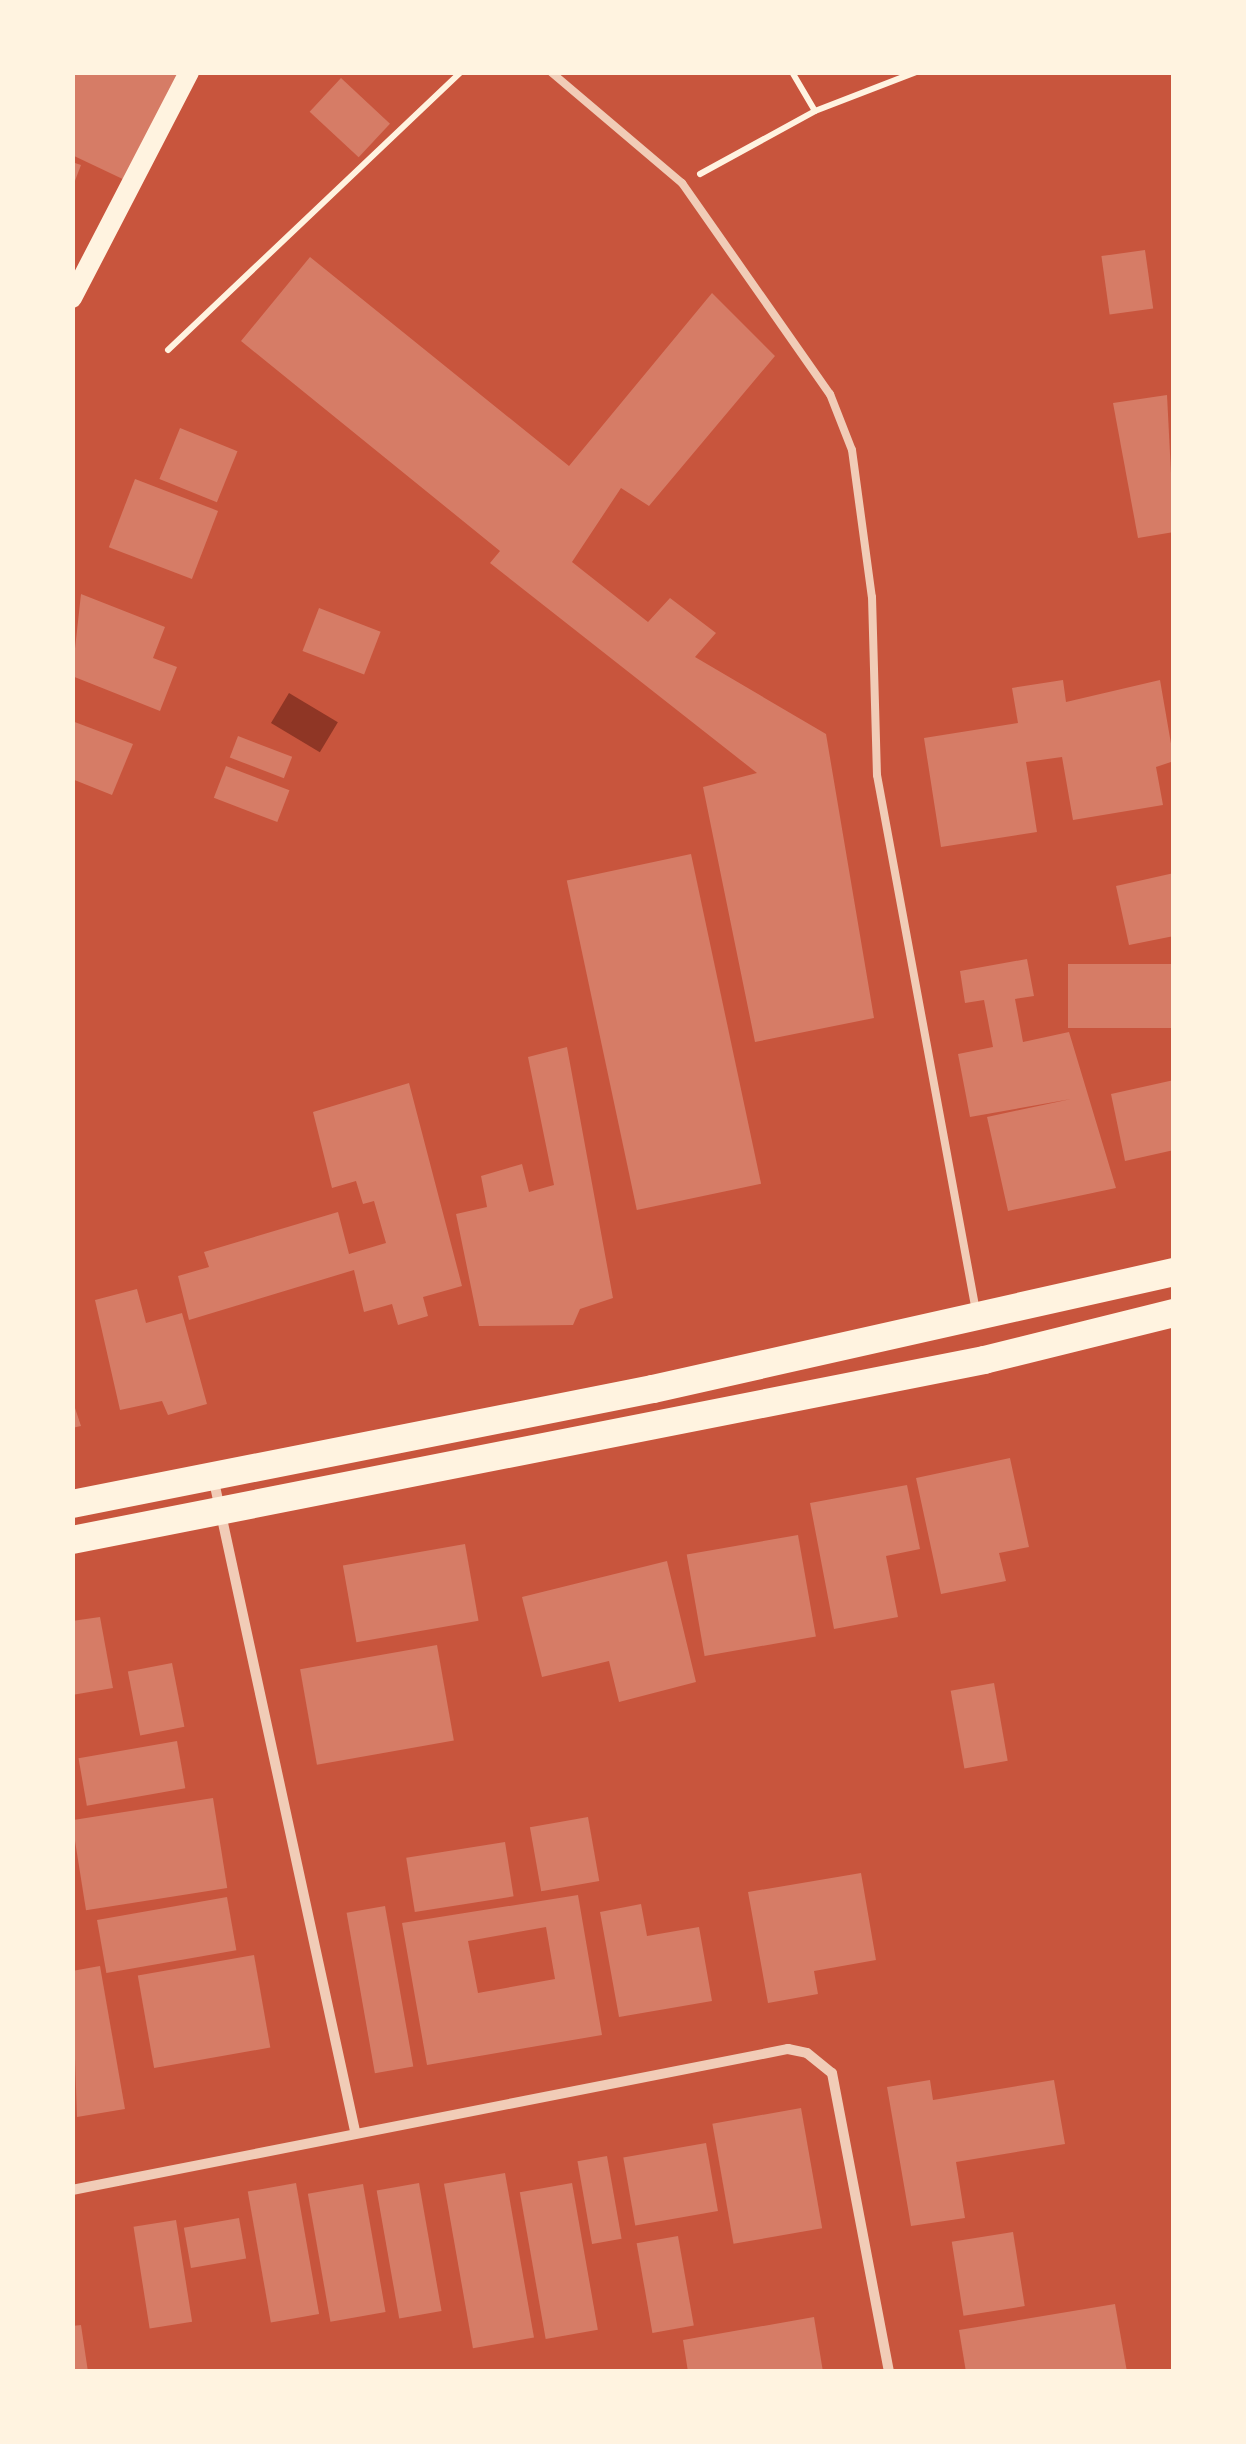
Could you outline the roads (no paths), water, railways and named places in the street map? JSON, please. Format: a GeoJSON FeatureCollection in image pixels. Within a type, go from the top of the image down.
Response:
{"type":"FeatureCollection","features":[{"type":"Feature","properties":{"kind":"highway"},"geometry":{"type":"LineString","coordinates":[[72,1504],[977,1318],[1174,1272]]}},
{"type":"Feature","properties":{"kind":"highway"},"geometry":{"type":"LineString","coordinates":[[72,1540],[984,1360],[1174,1313]]}},
{"type":"Feature","properties":{"kind":"main road"},"geometry":{"type":"LineString","coordinates":[[72,298],[189,72]]}},
{"type":"Feature","properties":{"kind":"street"},"geometry":{"type":"LineString","coordinates":[[213,1476],[355,2131]]}},
{"type":"Feature","properties":{"kind":"street"},"geometry":{"type":"LineString","coordinates":[[72,2190],[355,2131],[788,2049],[832,2073],[889,2372]]}},
{"type":"Feature","properties":{"kind":"lane"},"geometry":{"type":"LineString","coordinates":[[551,72],[682,184],[830,394],[852,450],[872,597],[876,776],[977,1318]]}}]}
